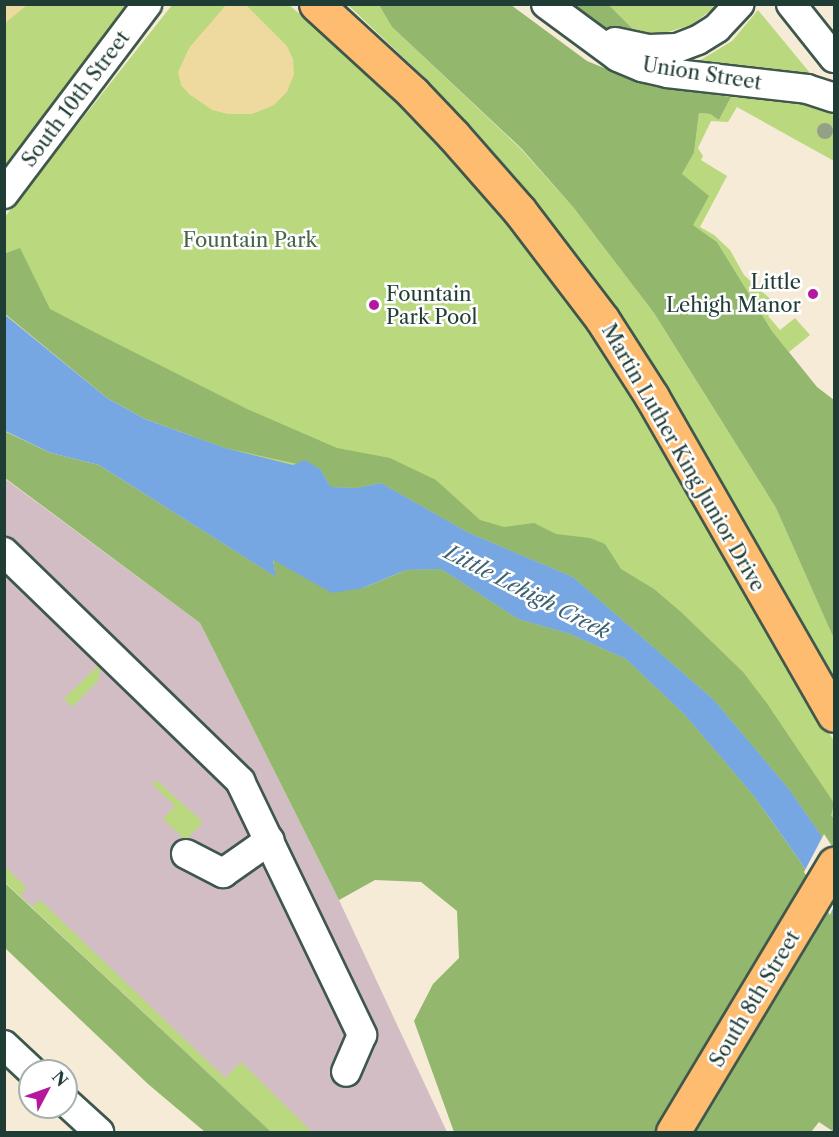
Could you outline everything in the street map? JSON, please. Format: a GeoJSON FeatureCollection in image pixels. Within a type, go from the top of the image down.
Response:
{"type":"FeatureCollection","features":[{"type":"Feature","properties":{"kind":"main road","name":"Martin Luther King Junior Drive"},"geometry":{"type":"LineString","coordinates":[[316,4],[413,93],[454,136],[519,210],[602,319],[652,397],[834,715]]}},
{"type":"Feature","properties":{"kind":"main road","name":"South 8th Street"},"geometry":{"type":"LineString","coordinates":[[673,1132],[834,864]]}},
{"type":"Feature","properties":{"kind":"street","name":"South 10th Street"},"geometry":{"type":"LineString","coordinates":[[4,194],[147,4]]}},
{"type":"Feature","properties":{"kind":"street","name":"Union Street"},"geometry":{"type":"LineString","coordinates":[[546,4],[618,57],[642,67],[667,73],[807,89],[834,98]]}},
{"type":"Feature","properties":{"kind":"street","name":"Union Street"},"geometry":{"type":"LineString","coordinates":[[579,29],[634,47],[677,48],[698,40],[717,28],[739,4]]}},
{"type":"Feature","properties":{"kind":"street"},"geometry":{"type":"LineString","coordinates":[[791,4],[834,58]]}},
{"type":"Feature","properties":{"kind":"street"},"geometry":{"type":"LineString","coordinates":[[4,552],[240,781],[362,1035],[346,1072]]}},
{"type":"Feature","properties":{"kind":"street"},"geometry":{"type":"LineString","coordinates":[[186,854],[223,873],[270,840]]}},
{"type":"Feature","properties":{"kind":"street"},"geometry":{"type":"LineString","coordinates":[[4,1045],[19,1059]]}},
{"type":"Feature","properties":{"kind":"street"},"geometry":{"type":"LineString","coordinates":[[78,1113],[99,1132]]}},
{"type":"Feature","properties":{"kind":"shaded area"},"geometry":{"type":"Polygon","coordinates":[[[4,478],[200,623],[339,900],[447,1132],[271,1132],[5,882],[4,478]]]}},
{"type":"Feature","properties":{"kind":"green space"},"geometry":{"type":"Polygon","coordinates":[[[4,5],[129,5],[5,168],[4,168],[4,5]]]}},
{"type":"Feature","properties":{"kind":"green space","name":"Fountain Park"},"geometry":{"type":"Polygon","coordinates":[[[172,5],[289,5],[400,99],[454,157],[560,285],[633,395],[834,741],[834,854],[5,314],[4,218],[172,5]]]}},
{"type":"Feature","properties":{"kind":"green space"},"geometry":{"type":"Polygon","coordinates":[[[348,5],[379,5],[392,27],[520,148],[573,207],[654,313],[776,508],[834,639],[834,679],[688,422],[603,290],[533,198],[474,130],[423,76],[348,5]]]}},
{"type":"Feature","properties":{"kind":"green space"},"geometry":{"type":"Polygon","coordinates":[[[379,5],[511,5],[587,61],[624,76],[669,88],[731,97],[719,120],[710,114],[699,113],[694,153],[682,174],[709,196],[693,225],[717,242],[772,331],[817,387],[834,400],[834,639],[776,508],[654,313],[573,207],[521,148],[392,27],[379,5]]]}},
{"type":"Feature","properties":{"kind":"green space"},"geometry":{"type":"Polygon","coordinates":[[[569,5],[609,5],[633,29],[634,34],[615,32],[596,24],[569,5]]]}},
{"type":"Feature","properties":{"kind":"green space"},"geometry":{"type":"Polygon","coordinates":[[[609,5],[718,5],[691,25],[665,33],[634,34],[633,29],[609,5]]]}},
{"type":"Feature","properties":{"kind":"green space"},"geometry":{"type":"Polygon","coordinates":[[[758,10],[815,79],[694,64],[732,41],[758,10]]]}},
{"type":"Feature","properties":{"kind":"green space"},"geometry":{"type":"Polygon","coordinates":[[[731,97],[797,101],[834,115],[834,161],[737,107],[728,122],[711,121],[698,148],[703,156],[701,160],[727,176],[700,227],[714,235],[730,250],[744,275],[778,306],[768,316],[780,330],[795,318],[810,335],[789,352],[772,331],[717,242],[693,225],[682,174],[694,153],[699,113],[710,114],[719,120],[731,97]]]}},
{"type":"Feature","properties":{"kind":"green space"},"geometry":{"type":"Polygon","coordinates":[[[20,248],[50,309],[98,334],[247,409],[337,448],[390,458],[436,480],[480,520],[504,527],[534,523],[556,534],[590,538],[605,544],[621,569],[654,589],[681,612],[743,672],[766,702],[834,803],[831,816],[834,818],[834,854],[789,789],[714,700],[573,577],[469,533],[381,483],[357,488],[331,487],[320,469],[225,448],[145,419],[107,398],[5,314],[4,254],[20,248]]]}},
{"type":"Feature","properties":{"kind":"green space"},"geometry":{"type":"Polygon","coordinates":[[[4,431],[51,453],[99,465],[275,576],[273,559],[363,588],[406,570],[441,569],[518,619],[570,634],[626,659],[685,715],[754,796],[800,861],[834,917],[834,1132],[819,1122],[811,1132],[454,1132],[414,1021],[433,984],[459,958],[457,911],[421,882],[375,880],[339,900],[200,623],[5,478],[4,431]]]}},
{"type":"Feature","properties":{"kind":"green space"},"geometry":{"type":"Polygon","coordinates":[[[100,666],[99,680],[72,707],[64,699],[95,668],[100,666]]]}},
{"type":"Feature","properties":{"kind":"green space"},"geometry":{"type":"Polygon","coordinates":[[[156,780],[203,822],[186,840],[163,819],[175,806],[152,784],[156,780]]]}},
{"type":"Feature","properties":{"kind":"green space"},"geometry":{"type":"Polygon","coordinates":[[[4,866],[27,888],[22,892],[22,897],[32,906],[40,900],[225,1078],[241,1062],[312,1132],[271,1132],[5,882],[4,866]]]}},
{"type":"Feature","properties":{"kind":"green space"},"geometry":{"type":"Polygon","coordinates":[[[4,882],[271,1132],[205,1132],[148,1084],[5,948],[4,882]]]}},
{"type":"Feature","properties":{"kind":"sand"},"geometry":{"type":"Polygon","coordinates":[[[5,4],[27,5],[5,23],[5,4]]]}},
{"type":"Feature","properties":{"kind":"sand"},"geometry":{"type":"Polygon","coordinates":[[[245,4],[287,46],[293,59],[294,74],[287,92],[274,105],[252,114],[228,114],[212,110],[189,94],[181,85],[178,72],[189,48],[226,5],[245,4]]]}},
{"type":"Feature","properties":{"kind":"water","name":"Little Lehigh Creek"},"geometry":{"type":"Polygon","coordinates":[[[4,314],[107,398],[145,419],[225,448],[293,465],[305,460],[320,469],[331,487],[357,488],[381,483],[469,533],[573,577],[714,700],[789,789],[834,854],[834,917],[800,861],[754,796],[685,715],[626,659],[570,634],[518,619],[441,569],[406,570],[363,588],[332,593],[273,560],[276,577],[99,465],[51,453],[5,431],[4,314]]]}},
{"type":"Feature","properties":{"kind":"pier"},"geometry":{"type":"Polygon","coordinates":[[[824,834],[834,849],[834,906],[830,915],[804,872],[824,834]]]}},
{"type":"Feature","properties":{"kind":"place","name":"Little Lehigh Manor"},"geometry":{"type":"Point","coordinates":[813,294]}},
{"type":"Feature","properties":{"kind":"place","name":"Fountain Park Pool"},"geometry":{"type":"Point","coordinates":[374,305]}}]}
